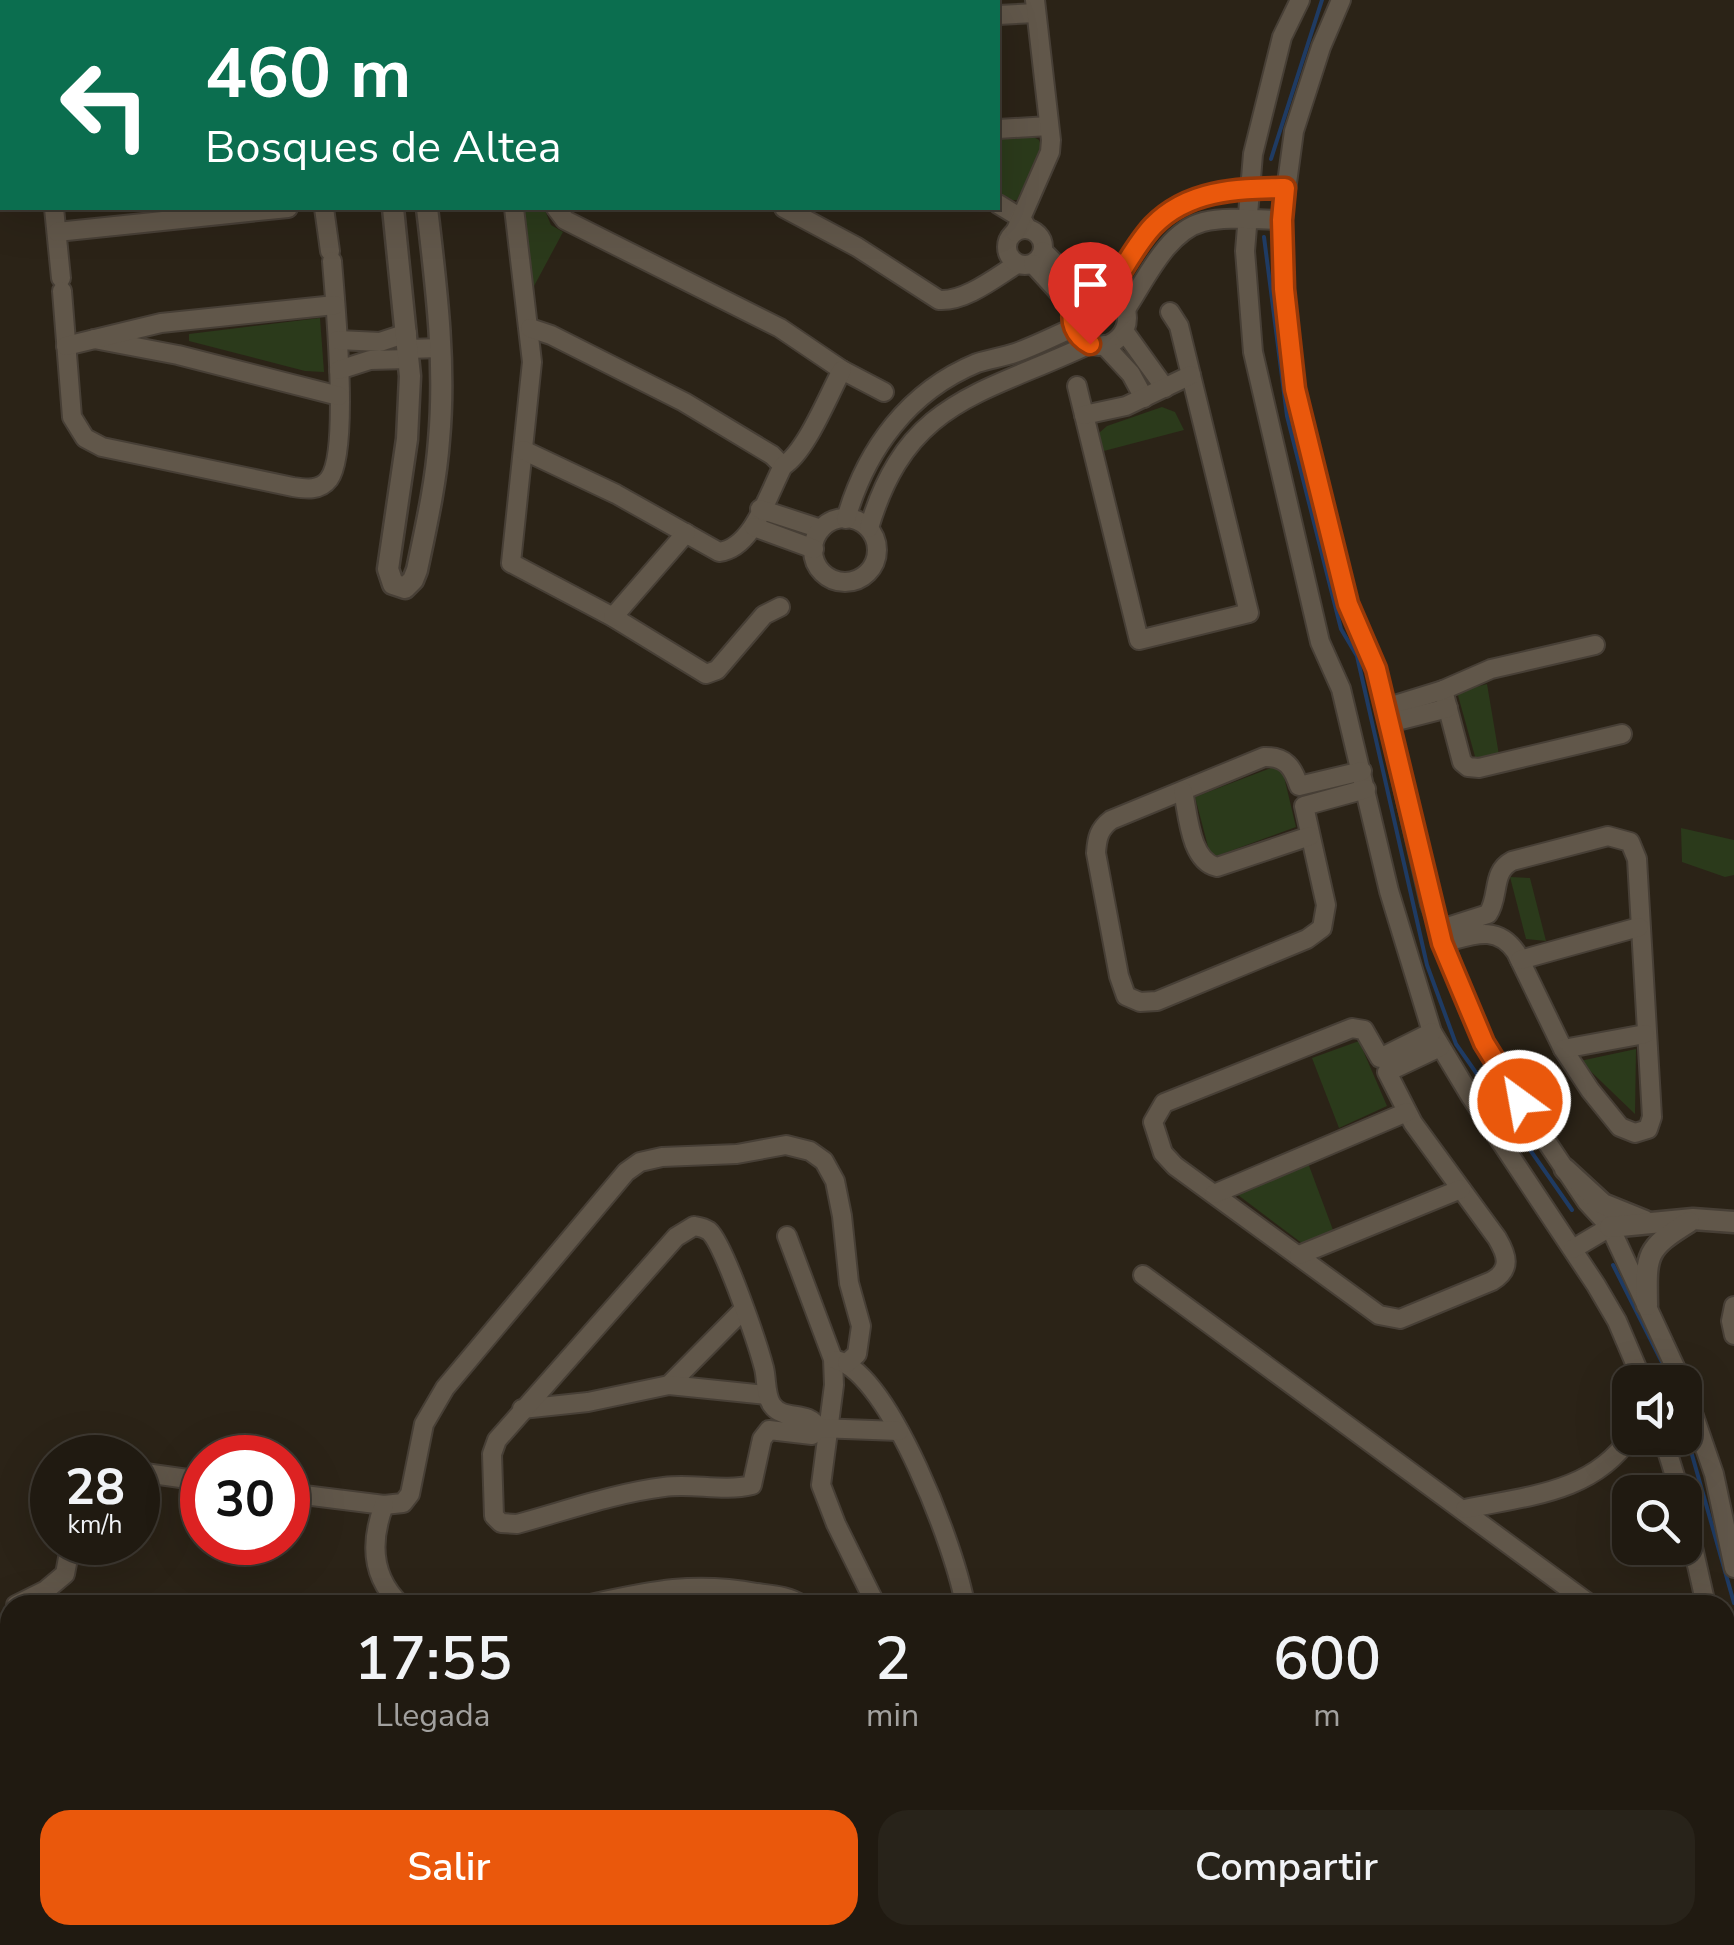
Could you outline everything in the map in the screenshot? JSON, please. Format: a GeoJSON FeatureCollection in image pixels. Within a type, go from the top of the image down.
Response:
{"type":"FeatureCollection","features":[{"type":"Feature","properties":{"kind":"street"},"geometry":{"type":"LineString","coordinates":[[1300,0],[1282,37],[1253,154],[1246,251],[1253,352],[1320,642],[1341,689],[1389,891],[1436,1039],[1574,1249],[1616,1321],[1635,1365]]}},
{"type":"Feature","properties":{"kind":"street"},"geometry":{"type":"LineString","coordinates":[[1340,0],[1294,130],[1285,188],[1284,289],[1295,389],[1348,604],[1376,669],[1440,937],[1484,1043],[1586,1202],[1610,1227],[1674,1365]]}},
{"type":"Feature","properties":{"kind":"street"},"geometry":{"type":"LineString","coordinates":[[1000,15],[1036,6],[1050,152],[1022,227],[1008,242],[1097,345],[1130,374],[1144,398]]}},
{"type":"Feature","properties":{"kind":"street"},"geometry":{"type":"LineString","coordinates":[[1000,129],[1049,126]]}},
{"type":"Feature","properties":{"kind":"street"},"geometry":{"type":"LineString","coordinates":[[1109,291],[1151,228],[1168,214],[1209,193],[1253,154]]}},
{"type":"Feature","properties":{"kind":"street"},"geometry":{"type":"LineString","coordinates":[[1209,193],[1285,188]]}},
{"type":"Feature","properties":{"kind":"street"},"geometry":{"type":"LineString","coordinates":[[788,210],[858,246],[939,300],[948,300],[1025,258],[1038,235],[1022,227],[1000,206]]}},
{"type":"Feature","properties":{"kind":"street"},"geometry":{"type":"LineString","coordinates":[[54,210],[72,417],[79,432],[93,444],[293,487],[316,488],[332,475],[339,396],[336,305],[324,210]]}},
{"type":"Feature","properties":{"kind":"street"},"geometry":{"type":"LineString","coordinates":[[393,210],[410,405],[388,559],[389,578],[398,588],[410,584],[417,570],[434,476],[441,408],[440,348],[426,210]]}},
{"type":"Feature","properties":{"kind":"street"},"geometry":{"type":"LineString","coordinates":[[514,210],[532,362],[510,564],[613,617],[706,674],[717,670],[764,616],[780,607]]}},
{"type":"Feature","properties":{"kind":"street"},"geometry":{"type":"LineString","coordinates":[[558,210],[565,220],[780,328],[842,370],[884,392]]}},
{"type":"Feature","properties":{"kind":"street"},"geometry":{"type":"LineString","coordinates":[[57,232],[158,215],[226,211]]}},
{"type":"Feature","properties":{"kind":"street"},"geometry":{"type":"LineString","coordinates":[[1168,214],[1183,233]]}},
{"type":"Feature","properties":{"kind":"street"},"geometry":{"type":"LineString","coordinates":[[1165,388],[1124,330],[1126,309],[1174,240],[1198,223],[1282,220]]}},
{"type":"Feature","properties":{"kind":"street"},"geometry":{"type":"LineString","coordinates":[[1212,221],[1239,238],[1246,251]]}},
{"type":"Feature","properties":{"kind":"street"},"geometry":{"type":"LineString","coordinates":[[1025,258],[1086,293],[1109,291],[1126,309]]}},
{"type":"Feature","properties":{"kind":"street"},"geometry":{"type":"LineString","coordinates":[[846,519],[862,472],[880,439],[903,413],[941,382],[978,363],[1016,352],[1073,318],[1086,293]]}},
{"type":"Feature","properties":{"kind":"street"},"geometry":{"type":"LineString","coordinates":[[66,346],[122,330],[181,321],[336,305]]}},
{"type":"Feature","properties":{"kind":"street"},"geometry":{"type":"LineString","coordinates":[[1076,386],[1139,640],[1250,613],[1180,326],[1170,312]]}},
{"type":"Feature","properties":{"kind":"street"},"geometry":{"type":"LineString","coordinates":[[178,355],[176,341],[181,321]]}},
{"type":"Feature","properties":{"kind":"street"},"geometry":{"type":"LineString","coordinates":[[530,328],[684,402],[772,455],[783,466]]}},
{"type":"Feature","properties":{"kind":"street"},"geometry":{"type":"LineString","coordinates":[[868,528],[892,468],[904,449],[955,403],[1097,345],[1124,330]]}},
{"type":"Feature","properties":{"kind":"street"},"geometry":{"type":"LineString","coordinates":[[94,339],[178,355],[339,396]]}},
{"type":"Feature","properties":{"kind":"street"},"geometry":{"type":"LineString","coordinates":[[338,340],[440,348]]}},
{"type":"Feature","properties":{"kind":"street"},"geometry":{"type":"LineString","coordinates":[[339,370],[408,347]]}},
{"type":"Feature","properties":{"kind":"street"},"geometry":{"type":"LineString","coordinates":[[524,450],[616,494],[719,552],[738,546],[754,528],[783,466],[792,461],[842,370]]}},
{"type":"Feature","properties":{"kind":"street"},"geometry":{"type":"LineString","coordinates":[[1084,415],[1144,398],[1192,375]]}},
{"type":"Feature","properties":{"kind":"street"},"geometry":{"type":"LineString","coordinates":[[410,405],[441,408]]}},
{"type":"Feature","properties":{"kind":"street"},"geometry":{"type":"LineString","coordinates":[[760,509],[822,529]]}},
{"type":"Feature","properties":{"kind":"street"},"geometry":{"type":"LineString","coordinates":[[846,519],[868,528],[874,537],[876,558],[866,575],[846,582],[826,576],[815,559],[814,549],[822,529],[830,522],[846,519]]}},
{"type":"Feature","properties":{"kind":"street"},"geometry":{"type":"LineString","coordinates":[[754,528],[814,549]]}},
{"type":"Feature","properties":{"kind":"street"},"geometry":{"type":"LineString","coordinates":[[613,617],[686,534]]}},
{"type":"Feature","properties":{"kind":"street"},"geometry":{"type":"LineString","coordinates":[[1387,715],[1445,699],[1492,669],[1596,645]]}},
{"type":"Feature","properties":{"kind":"street"},"geometry":{"type":"LineString","coordinates":[[1445,699],[1462,762],[1468,768],[1622,734]]}},
{"type":"Feature","properties":{"kind":"street"},"geometry":{"type":"LineString","coordinates":[[1264,757],[1287,762],[1299,786],[1326,905],[1322,928],[1307,939],[1157,1001],[1126,996],[1096,853],[1099,832],[1111,820],[1264,757]]}},
{"type":"Feature","properties":{"kind":"street"},"geometry":{"type":"LineString","coordinates":[[1299,786],[1364,780]]}},
{"type":"Feature","properties":{"kind":"street"},"geometry":{"type":"LineString","coordinates":[[1304,806],[1364,780]]}},
{"type":"Feature","properties":{"kind":"street"},"geometry":{"type":"LineString","coordinates":[[1183,790],[1198,855],[1210,866],[1310,836]]}},
{"type":"Feature","properties":{"kind":"street"},"geometry":{"type":"LineString","coordinates":[[1608,836],[1624,838],[1634,850],[1652,1117],[1648,1130],[1620,1128],[1563,1049],[1520,960],[1506,940],[1491,932],[1440,937],[1488,914],[1504,865],[1608,836]]}},
{"type":"Feature","properties":{"kind":"street"},"geometry":{"type":"LineString","coordinates":[[1520,960],[1640,926]]}},
{"type":"Feature","properties":{"kind":"street"},"geometry":{"type":"LineString","coordinates":[[1352,1028],[1364,1030],[1370,1036],[1406,1112],[1506,1258],[1504,1271],[1492,1281],[1400,1319],[1379,1316],[1214,1194],[1163,1153],[1152,1122],[1164,1104],[1352,1028]]}},
{"type":"Feature","properties":{"kind":"street"},"geometry":{"type":"LineString","coordinates":[[1563,1049],[1645,1034]]}},
{"type":"Feature","properties":{"kind":"street"},"geometry":{"type":"LineString","coordinates":[[1384,1065],[1436,1039]]}},
{"type":"Feature","properties":{"kind":"street"},"geometry":{"type":"LineString","coordinates":[[1214,1194],[1406,1112]]}},
{"type":"Feature","properties":{"kind":"street"},"geometry":{"type":"LineString","coordinates":[[310,1496],[384,1505],[402,1503],[410,1494],[424,1424],[445,1388],[626,1172],[647,1160],[737,1154],[786,1144],[824,1160],[836,1181],[849,1284],[861,1326],[857,1354],[840,1361]]}},
{"type":"Feature","properties":{"kind":"street"},"geometry":{"type":"LineString","coordinates":[[1565,1169],[1604,1204],[1646,1222]]}},
{"type":"Feature","properties":{"kind":"street"},"geometry":{"type":"LineString","coordinates":[[1300,1254],[1461,1189]]}},
{"type":"Feature","properties":{"kind":"street"},"geometry":{"type":"LineString","coordinates":[[1574,1249],[1610,1227],[1693,1219],[1734,1222]]}},
{"type":"Feature","properties":{"kind":"street"},"geometry":{"type":"LineString","coordinates":[[1647,1305],[1648,1260],[1659,1240],[1693,1219]]}},
{"type":"Feature","properties":{"kind":"street"},"geometry":{"type":"LineString","coordinates":[[815,1427],[778,1411],[768,1395],[763,1364],[713,1237],[701,1227],[687,1228],[496,1440],[492,1454],[493,1510],[501,1523],[509,1525],[652,1488],[752,1485],[759,1450],[769,1430],[815,1427],[899,1431]]}},
{"type":"Feature","properties":{"kind":"street"},"geometry":{"type":"LineString","coordinates":[[787,1236],[840,1361],[880,1400],[923,1476],[963,1595]]}},
{"type":"Feature","properties":{"kind":"street"},"geometry":{"type":"LineString","coordinates":[[1143,1274],[1579,1595]]}},
{"type":"Feature","properties":{"kind":"street"},"geometry":{"type":"LineString","coordinates":[[1734,1306],[1734,1335]]}},
{"type":"Feature","properties":{"kind":"street"},"geometry":{"type":"LineString","coordinates":[[669,1385],[743,1310]]}},
{"type":"Feature","properties":{"kind":"street"},"geometry":{"type":"LineString","coordinates":[[840,1361],[815,1427],[825,1501],[871,1595]]}},
{"type":"Feature","properties":{"kind":"street"},"geometry":{"type":"LineString","coordinates":[[522,1409],[588,1402],[669,1385],[768,1395]]}},
{"type":"Feature","properties":{"kind":"street"},"geometry":{"type":"LineString","coordinates":[[1702,1439],[1714,1474],[1734,1568]]}},
{"type":"Feature","properties":{"kind":"street"},"geometry":{"type":"LineString","coordinates":[[1465,1509],[1573,1485],[1609,1464],[1616,1455]]}},
{"type":"Feature","properties":{"kind":"street"},"geometry":{"type":"LineString","coordinates":[[384,1505],[374,1542],[375,1562],[391,1595]]}},
{"type":"Feature","properties":{"kind":"street"},"geometry":{"type":"LineString","coordinates":[[36,1595],[65,1574],[67,1565]]}},
{"type":"Feature","properties":{"kind":"street"},"geometry":{"type":"LineString","coordinates":[[1697,1565],[1704,1595]]}},
{"type":"Feature","properties":{"kind":"street"},"geometry":{"type":"LineString","coordinates":[[635,1595],[714,1586],[770,1595]]}},
{"type":"Feature","properties":{"kind":"green space"},"geometry":{"type":"Polygon","coordinates":[[[1030,135],[1039,140],[1042,148],[1017,200],[1000,194],[1000,137],[1030,135]]]}},
{"type":"Feature","properties":{"kind":"green space"},"geometry":{"type":"Polygon","coordinates":[[[522,210],[545,210],[551,225],[563,232],[533,288],[522,210]]]}},
{"type":"Feature","properties":{"kind":"green space"},"geometry":{"type":"Polygon","coordinates":[[[320,318],[324,372],[305,371],[189,341],[189,334],[320,318]]]}},
{"type":"Feature","properties":{"kind":"green space"},"geometry":{"type":"Polygon","coordinates":[[[1162,407],[1175,412],[1184,430],[1100,452],[1099,433],[1107,426],[1162,407]]]}},
{"type":"Feature","properties":{"kind":"green space"},"geometry":{"type":"Polygon","coordinates":[[[1487,684],[1499,755],[1476,760],[1457,692],[1487,684]]]}},
{"type":"Feature","properties":{"kind":"green space"},"geometry":{"type":"Polygon","coordinates":[[[1281,764],[1296,827],[1211,858],[1195,797],[1281,764]]]}},
{"type":"Feature","properties":{"kind":"green space"},"geometry":{"type":"Polygon","coordinates":[[[1681,828],[1734,840],[1734,875],[1725,877],[1682,862],[1681,828]]]}},
{"type":"Feature","properties":{"kind":"green space"},"geometry":{"type":"Polygon","coordinates":[[[1510,877],[1530,878],[1546,941],[1526,939],[1510,877]]]}},
{"type":"Feature","properties":{"kind":"green space"},"geometry":{"type":"Polygon","coordinates":[[[1359,1041],[1387,1106],[1339,1128],[1312,1058],[1359,1041]]]}},
{"type":"Feature","properties":{"kind":"green space"},"geometry":{"type":"Polygon","coordinates":[[[1636,1049],[1635,1114],[1580,1061],[1636,1049]]]}},
{"type":"Feature","properties":{"kind":"green space"},"geometry":{"type":"Polygon","coordinates":[[[1308,1163],[1333,1230],[1303,1244],[1234,1192],[1308,1163]]]}},
{"type":"Feature","properties":{"kind":"waterway"},"geometry":{"type":"LineString","coordinates":[[1271,159],[1322,0]]}},
{"type":"Feature","properties":{"kind":"waterway"},"geometry":{"type":"LineString","coordinates":[[1264,237],[1287,416],[1341,629],[1357,656],[1427,965],[1456,1044],[1572,1210]]}},
{"type":"Feature","properties":{"kind":"waterway"},"geometry":{"type":"LineString","coordinates":[[1613,1265],[1663,1365]]}},
{"type":"Feature","properties":{"kind":"waterway"},"geometry":{"type":"LineString","coordinates":[[1692,1455],[1732,1595]]}},
{"type":"Feature","properties":{"kind":"route"},"geometry":{"type":"LineString","coordinates":[[1090,344],[1073,328],[1071,315],[1076,302],[1093,290],[1109,291],[1151,228],[1168,214],[1209,193],[1285,188],[1284,289],[1295,389],[1348,604],[1376,669],[1442,943],[1484,1043],[1520,1101]]}}]}
